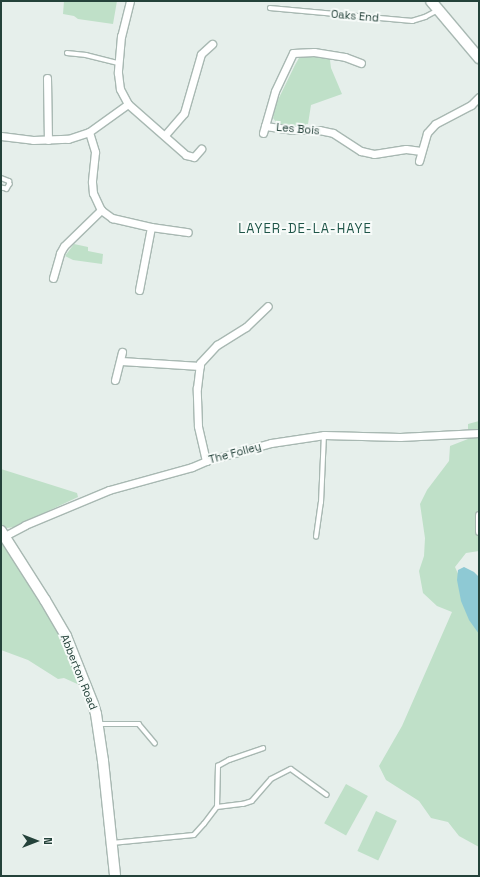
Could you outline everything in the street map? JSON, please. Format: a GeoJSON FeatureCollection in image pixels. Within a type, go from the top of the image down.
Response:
{"type":"FeatureCollection","features":[{"type":"Feature","properties":{"kind":"street"},"geometry":{"type":"LineString","coordinates":[[130,1],[121,36],[118,73],[120,89],[128,104],[186,155],[194,156],[201,149]]}},
{"type":"Feature","properties":{"kind":"street"},"geometry":{"type":"LineString","coordinates":[[431,1],[479,58]]}},
{"type":"Feature","properties":{"kind":"street"},"geometry":{"type":"LineString","coordinates":[[165,135],[184,113],[201,54],[212,44]]}},
{"type":"Feature","properties":{"kind":"street","name":"Les Bois"},"geometry":{"type":"LineString","coordinates":[[361,63],[345,57],[314,52],[290,53],[275,91],[264,130],[319,130],[333,133],[361,151],[374,154],[406,149],[421,151]]}},
{"type":"Feature","properties":{"kind":"street"},"geometry":{"type":"LineString","coordinates":[[47,78],[48,140]]}},
{"type":"Feature","properties":{"kind":"street"},"geometry":{"type":"LineString","coordinates":[[419,161],[428,133],[435,124],[471,105],[479,96]]}},
{"type":"Feature","properties":{"kind":"street"},"geometry":{"type":"LineString","coordinates":[[1,136],[48,140],[68,139],[89,132],[128,104]]}},
{"type":"Feature","properties":{"kind":"street"},"geometry":{"type":"LineString","coordinates":[[89,132],[95,152],[92,182],[93,193],[102,210],[112,218],[151,227],[188,232]]}},
{"type":"Feature","properties":{"kind":"street"},"geometry":{"type":"LineString","coordinates":[[54,278],[57,260],[64,246],[102,210]]}},
{"type":"Feature","properties":{"kind":"street"},"geometry":{"type":"LineString","coordinates":[[139,290],[151,227]]}},
{"type":"Feature","properties":{"kind":"street"},"geometry":{"type":"LineString","coordinates":[[206,461],[198,426],[197,388],[200,363],[217,345],[246,327],[268,306]]}},
{"type":"Feature","properties":{"kind":"street"},"geometry":{"type":"LineString","coordinates":[[115,380],[121,361],[122,352]]}},
{"type":"Feature","properties":{"kind":"street"},"geometry":{"type":"LineString","coordinates":[[121,361],[200,366]]}},
{"type":"Feature","properties":{"kind":"street","name":"The Folley"},"geometry":{"type":"LineString","coordinates":[[2,535],[39,518],[109,490],[271,443],[324,436],[400,437],[479,433]]}},
{"type":"Feature","properties":{"kind":"street"},"geometry":{"type":"LineString","coordinates":[[479,515],[479,531]]}},
{"type":"Feature","properties":{"kind":"street","name":"Abberton Road"},"geometry":{"type":"LineString","coordinates":[[2,535],[66,636],[93,704],[98,724],[115,876]]}},
{"type":"Feature","properties":{"kind":"lane","name":"Oaks End"},"geometry":{"type":"LineString","coordinates":[[270,8],[412,21],[425,17],[438,10]]}},
{"type":"Feature","properties":{"kind":"lane"},"geometry":{"type":"LineString","coordinates":[[67,53],[86,55],[119,63]]}},
{"type":"Feature","properties":{"kind":"lane"},"geometry":{"type":"LineString","coordinates":[[1,178],[9,181],[10,184],[7,189],[1,188]]}},
{"type":"Feature","properties":{"kind":"lane"},"geometry":{"type":"LineString","coordinates":[[316,537],[322,496],[324,436]]}},
{"type":"Feature","properties":{"kind":"lane"},"geometry":{"type":"LineString","coordinates":[[98,724],[139,724],[155,743]]}},
{"type":"Feature","properties":{"kind":"lane"},"geometry":{"type":"LineString","coordinates":[[112,843],[194,835],[217,807],[218,766],[229,760],[264,748]]}},
{"type":"Feature","properties":{"kind":"lane"},"geometry":{"type":"LineString","coordinates":[[217,807],[243,804],[252,801],[271,779],[281,772],[291,769],[327,795]]}},
{"type":"Feature","properties":{"kind":"green space"},"geometry":{"type":"Polygon","coordinates":[[[64,1],[117,1],[113,24],[78,19],[74,16],[63,14],[64,1]]]}},
{"type":"Feature","properties":{"kind":"green space"},"geometry":{"type":"Polygon","coordinates":[[[306,54],[334,57],[330,60],[331,68],[342,94],[311,105],[308,124],[306,124],[305,127],[279,126],[273,118],[276,104],[299,58],[306,54]]]}},
{"type":"Feature","properties":{"kind":"green space"},"geometry":{"type":"Polygon","coordinates":[[[74,244],[88,247],[88,251],[103,254],[102,264],[73,260],[65,256],[74,244]]]}},
{"type":"Feature","properties":{"kind":"green space"},"geometry":{"type":"Polygon","coordinates":[[[479,421],[479,551],[466,553],[455,567],[479,621],[479,847],[459,836],[448,822],[431,818],[419,801],[386,780],[379,766],[402,726],[452,612],[437,606],[423,593],[419,571],[424,556],[425,538],[420,504],[427,490],[449,461],[450,446],[468,439],[468,424],[479,421]]]}},
{"type":"Feature","properties":{"kind":"green space"},"geometry":{"type":"Polygon","coordinates":[[[1,469],[77,493],[78,497],[14,527],[7,528],[1,525],[1,469]]]}},
{"type":"Feature","properties":{"kind":"green space"},"geometry":{"type":"Polygon","coordinates":[[[1,543],[5,545],[67,647],[84,687],[64,678],[58,679],[28,660],[1,650],[1,543]]]}},
{"type":"Feature","properties":{"kind":"green space"},"geometry":{"type":"Polygon","coordinates":[[[346,784],[368,796],[346,835],[324,823],[346,784]]]}},
{"type":"Feature","properties":{"kind":"green space"},"geometry":{"type":"Polygon","coordinates":[[[376,811],[397,821],[378,861],[357,851],[376,811]]]}},
{"type":"Feature","properties":{"kind":"water"},"geometry":{"type":"Polygon","coordinates":[[[464,567],[474,572],[479,577],[479,634],[469,620],[461,601],[457,580],[458,570],[464,567]]]}},
{"type":"Feature","properties":{"kind":"district","name":"LAYER-DE-LA-HAYE"},"geometry":{"type":"Point","coordinates":[305,229]}}]}
